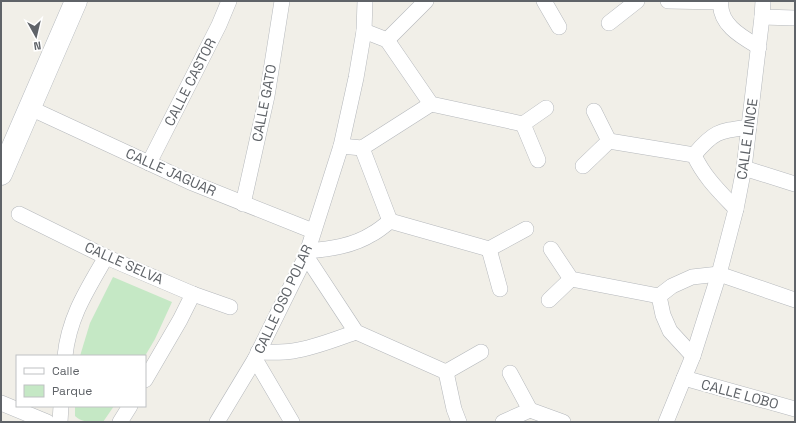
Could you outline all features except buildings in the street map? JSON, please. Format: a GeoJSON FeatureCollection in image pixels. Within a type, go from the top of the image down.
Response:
{"type":"FeatureCollection","features":[{"type":"Feature","properties":{"kind":"street"},"geometry":{"type":"LineString","coordinates":[[1,174],[76,1]]}},
{"type":"Feature","properties":{"kind":"street","name":"CALLE CASTOR"},"geometry":{"type":"LineString","coordinates":[[149,163],[219,25],[228,1]]}},
{"type":"Feature","properties":{"kind":"street","name":"CALLE GATO"},"geometry":{"type":"LineString","coordinates":[[243,204],[267,96],[282,1]]}},
{"type":"Feature","properties":{"kind":"street","name":"CALLE OSO POLAR"},"geometry":{"type":"LineString","coordinates":[[216,422],[256,355],[307,253],[341,146],[356,78],[364,31],[365,1]]}},
{"type":"Feature","properties":{"kind":"street"},"geometry":{"type":"LineString","coordinates":[[387,40],[426,1]]}},
{"type":"Feature","properties":{"kind":"street"},"geometry":{"type":"LineString","coordinates":[[544,1],[559,26]]}},
{"type":"Feature","properties":{"kind":"street"},"geometry":{"type":"LineString","coordinates":[[609,22],[637,1]]}},
{"type":"Feature","properties":{"kind":"street"},"geometry":{"type":"LineString","coordinates":[[668,1],[720,2],[722,14],[728,25],[738,35],[759,47]]}},
{"type":"Feature","properties":{"kind":"street","name":"CALLE LINCE"},"geometry":{"type":"LineString","coordinates":[[666,422],[693,356],[719,274],[736,209],[750,127],[763,1]]}},
{"type":"Feature","properties":{"kind":"street"},"geometry":{"type":"LineString","coordinates":[[762,17],[795,18]]}},
{"type":"Feature","properties":{"kind":"street"},"geometry":{"type":"LineString","coordinates":[[364,31],[387,40],[431,104],[523,124],[546,108]]}},
{"type":"Feature","properties":{"kind":"street"},"geometry":{"type":"LineString","coordinates":[[341,146],[362,148],[431,104]]}},
{"type":"Feature","properties":{"kind":"street","name":"CALLE JAGUAR"},"geometry":{"type":"LineString","coordinates":[[30,108],[190,182],[313,231]]}},
{"type":"Feature","properties":{"kind":"street"},"geometry":{"type":"LineString","coordinates":[[594,111],[609,141]]}},
{"type":"Feature","properties":{"kind":"street"},"geometry":{"type":"LineString","coordinates":[[523,124],[538,160]]}},
{"type":"Feature","properties":{"kind":"street"},"geometry":{"type":"LineString","coordinates":[[694,155],[706,141],[722,131],[750,127]]}},
{"type":"Feature","properties":{"kind":"street"},"geometry":{"type":"LineString","coordinates":[[609,141],[694,155]]}},
{"type":"Feature","properties":{"kind":"street"},"geometry":{"type":"LineString","coordinates":[[583,166],[609,141]]}},
{"type":"Feature","properties":{"kind":"street"},"geometry":{"type":"LineString","coordinates":[[362,148],[390,221]]}},
{"type":"Feature","properties":{"kind":"street"},"geometry":{"type":"LineString","coordinates":[[694,155],[700,168],[708,179],[736,209]]}},
{"type":"Feature","properties":{"kind":"street"},"geometry":{"type":"LineString","coordinates":[[744,168],[795,184]]}},
{"type":"Feature","properties":{"kind":"street","name":"CALLE SELVA"},"geometry":{"type":"LineString","coordinates":[[20,214],[106,257],[193,294],[230,307]]}},
{"type":"Feature","properties":{"kind":"street"},"geometry":{"type":"LineString","coordinates":[[390,221],[489,249],[526,229]]}},
{"type":"Feature","properties":{"kind":"street"},"geometry":{"type":"LineString","coordinates":[[390,221],[371,235],[341,247],[307,253],[356,332],[446,372]]}},
{"type":"Feature","properties":{"kind":"street"},"geometry":{"type":"LineString","coordinates":[[489,249],[500,289]]}},
{"type":"Feature","properties":{"kind":"street"},"geometry":{"type":"LineString","coordinates":[[551,249],[571,279],[660,296]]}},
{"type":"Feature","properties":{"kind":"street"},"geometry":{"type":"LineString","coordinates":[[65,355],[66,342],[72,320],[80,302],[106,257]]}},
{"type":"Feature","properties":{"kind":"street"},"geometry":{"type":"LineString","coordinates":[[660,296],[672,286],[692,278],[719,274],[795,300]]}},
{"type":"Feature","properties":{"kind":"street"},"geometry":{"type":"LineString","coordinates":[[549,300],[571,279]]}},
{"type":"Feature","properties":{"kind":"street"},"geometry":{"type":"LineString","coordinates":[[146,378],[180,320],[193,294]]}},
{"type":"Feature","properties":{"kind":"street"},"geometry":{"type":"LineString","coordinates":[[660,296],[663,315],[670,330],[693,356]]}},
{"type":"Feature","properties":{"kind":"street"},"geometry":{"type":"LineString","coordinates":[[292,422],[256,355],[294,351],[330,342],[356,332]]}},
{"type":"Feature","properties":{"kind":"street"},"geometry":{"type":"LineString","coordinates":[[446,372],[481,352]]}},
{"type":"Feature","properties":{"kind":"street"},"geometry":{"type":"LineString","coordinates":[[446,372],[458,422]]}},
{"type":"Feature","properties":{"kind":"street"},"geometry":{"type":"LineString","coordinates":[[510,373],[530,410],[563,422]]}},
{"type":"Feature","properties":{"kind":"street","name":"CALLE LOBO"},"geometry":{"type":"LineString","coordinates":[[684,378],[795,409]]}},
{"type":"Feature","properties":{"kind":"street"},"geometry":{"type":"LineString","coordinates":[[1,403],[47,422]]}},
{"type":"Feature","properties":{"kind":"street"},"geometry":{"type":"LineString","coordinates":[[60,407],[60,422]]}},
{"type":"Feature","properties":{"kind":"street"},"geometry":{"type":"LineString","coordinates":[[120,422],[129,407]]}},
{"type":"Feature","properties":{"kind":"street"},"geometry":{"type":"LineString","coordinates":[[503,422],[530,410]]}},
{"type":"Feature","properties":{"kind":"green space"},"geometry":{"type":"Polygon","coordinates":[[[113,277],[172,302],[155,339],[146,355],[80,355],[90,323],[113,277]]]}},
{"type":"Feature","properties":{"kind":"green space"},"geometry":{"type":"Polygon","coordinates":[[[75,407],[113,407],[103,422],[88,422],[75,416],[75,407]]]}}]}
